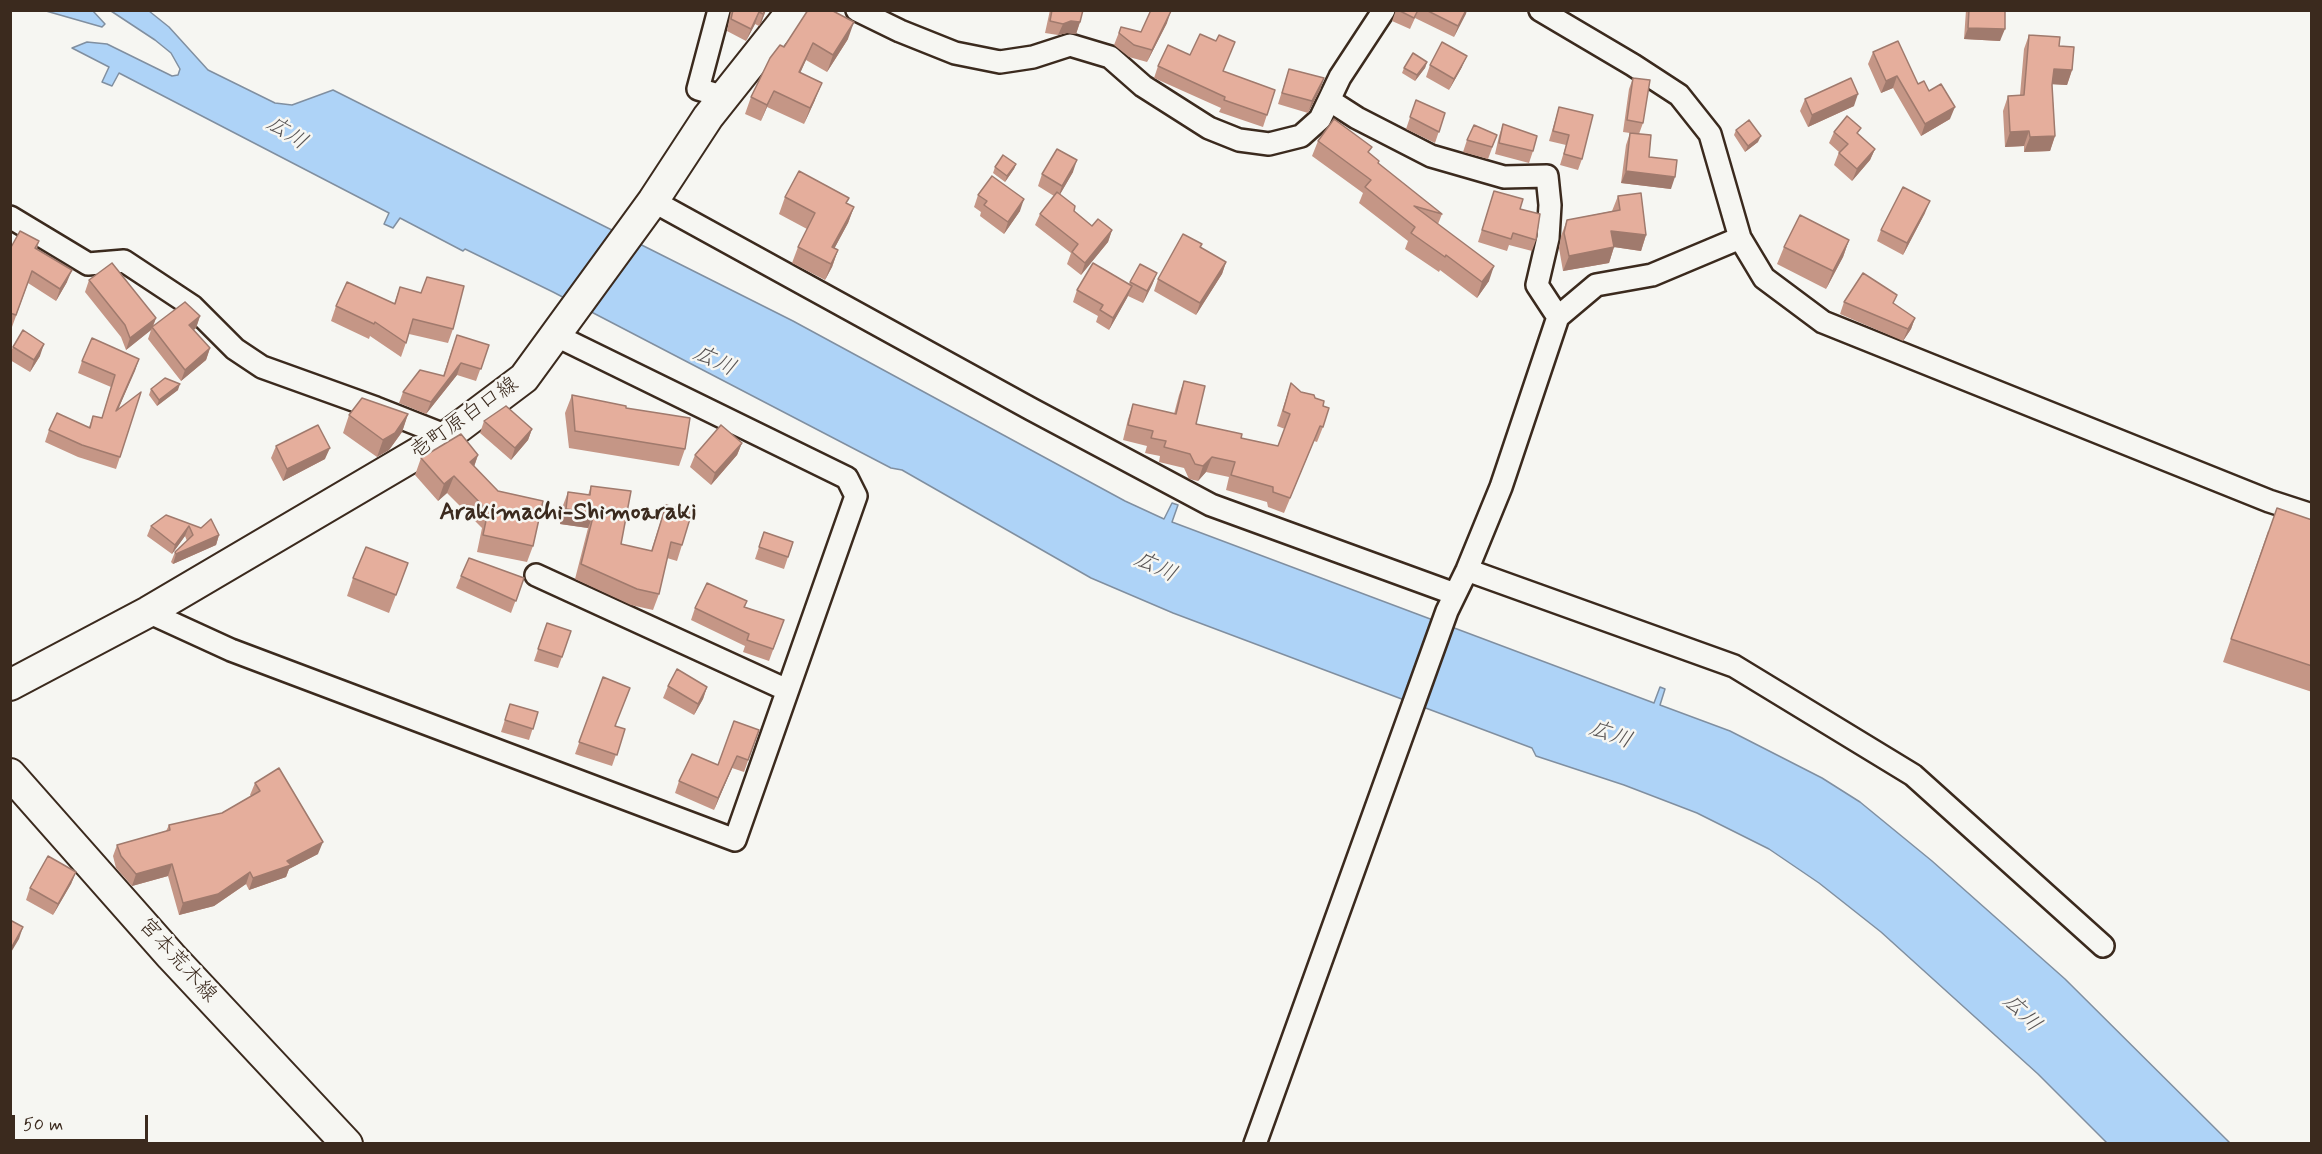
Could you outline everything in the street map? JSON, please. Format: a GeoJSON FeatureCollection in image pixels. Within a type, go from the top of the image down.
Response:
{"type":"FeatureCollection","features":[{"type":"Feature","properties":{"kind":"main road","name":"壱町原白口線"},"geometry":{"type":"LineString","coordinates":[[10,685],[148,612],[447,436],[524,378],[645,210],[708,117],[793,10]]}},
{"type":"Feature","properties":{"kind":"main road","name":"宮本荒木線"},"geometry":{"type":"LineString","coordinates":[[10,774],[171,956],[347,1143]]}},
{"type":"Feature","properties":{"kind":"street"},"geometry":{"type":"LineString","coordinates":[[719,10],[698,89],[725,97]]}},
{"type":"Feature","properties":{"kind":"street"},"geometry":{"type":"LineString","coordinates":[[857,10],[900,32],[955,53],[1000,62],[1033,57],[1070,45],[1110,57],[1143,86],[1209,128],[1239,140],[1269,144],[1301,136],[1320,118],[1340,77],[1384,10]]}},
{"type":"Feature","properties":{"kind":"street"},"geometry":{"type":"LineString","coordinates":[[1540,10],[1633,65],[1678,95],[1710,134],[1740,238],[1764,278],[1823,322],[2269,501],[2312,515]]}},
{"type":"Feature","properties":{"kind":"street"},"geometry":{"type":"LineString","coordinates":[[1329,100],[1357,118],[1431,156],[1504,177],[1547,176],[1550,205],[1548,238],[1537,285],[1558,317]]}},
{"type":"Feature","properties":{"kind":"street"},"geometry":{"type":"LineString","coordinates":[[645,210],[1031,409],[1211,506],[1451,603]]}},
{"type":"Feature","properties":{"kind":"street"},"geometry":{"type":"LineString","coordinates":[[10,217],[88,264],[124,261],[192,306],[235,349],[262,367],[447,436]]}},
{"type":"Feature","properties":{"kind":"street"},"geometry":{"type":"LineString","coordinates":[[1255,1143],[1399,741],[1451,603],[1501,487],[1558,317],[1596,285],[1652,275],[1740,238]]}},
{"type":"Feature","properties":{"kind":"street"},"geometry":{"type":"LineString","coordinates":[[148,612],[231,650],[735,840],[856,496],[847,478],[559,331]]}},
{"type":"Feature","properties":{"kind":"street"},"geometry":{"type":"LineString","coordinates":[[1467,570],[1734,666],[1913,775],[2103,946]]}},
{"type":"Feature","properties":{"kind":"street"},"geometry":{"type":"LineString","coordinates":[[536,575],[787,690]]}},
{"type":"Feature","properties":{"kind":"water"},"geometry":{"type":"Polygon","coordinates":[[[46,11],[93,11],[105,24],[102,27],[46,11]]]}},
{"type":"Feature","properties":{"kind":"water","name":"広川"},"geometry":{"type":"Polygon","coordinates":[[[111,11],[149,11],[169,27],[208,70],[275,103],[292,105],[333,90],[793,321],[1125,501],[1164,519],[1172,503],[1178,505],[1172,522],[1654,703],[1660,687],[1665,689],[1660,705],[1730,731],[1822,778],[1860,802],[1932,861],[2065,979],[2230,1143],[2107,1143],[2038,1074],[1881,932],[1819,883],[1769,849],[1697,813],[1624,785],[1536,756],[1532,748],[1173,613],[1091,578],[902,470],[891,468],[553,292],[465,249],[463,251],[400,218],[393,228],[384,224],[389,213],[119,73],[112,86],[102,82],[109,67],[72,48],[87,42],[107,44],[172,76],[178,75],[180,69],[171,53],[111,11]]]}},
{"type":"Feature","properties":{"kind":"building"},"geometry":{"type":"Polygon","coordinates":[[[733,10],[765,10],[763,14],[759,12],[751,29],[731,19],[733,10]]]}},
{"type":"Feature","properties":{"kind":"building"},"geometry":{"type":"Polygon","coordinates":[[[808,10],[833,11],[854,22],[833,55],[813,43],[799,72],[822,83],[810,108],[774,91],[767,105],[751,97],[770,58],[780,45],[784,47],[808,10]]]}},
{"type":"Feature","properties":{"kind":"building"},"geometry":{"type":"Polygon","coordinates":[[[1052,10],[1083,10],[1080,22],[1071,21],[1063,24],[1050,21],[1052,10]]]}},
{"type":"Feature","properties":{"kind":"building"},"geometry":{"type":"Polygon","coordinates":[[[1151,10],[1171,11],[1152,50],[1134,45],[1119,33],[1121,27],[1141,32],[1151,10]]]}},
{"type":"Feature","properties":{"kind":"building"},"geometry":{"type":"Polygon","coordinates":[[[1398,10],[1418,10],[1414,18],[1398,10]]]}},
{"type":"Feature","properties":{"kind":"building"},"geometry":{"type":"Polygon","coordinates":[[[1426,10],[1466,10],[1458,26],[1426,10]]]}},
{"type":"Feature","properties":{"kind":"building"},"geometry":{"type":"Polygon","coordinates":[[[1969,10],[2005,10],[2005,29],[1968,28],[1969,10]]]}},
{"type":"Feature","properties":{"kind":"building"},"geometry":{"type":"Polygon","coordinates":[[[1200,34],[1216,41],[1219,35],[1235,42],[1223,71],[1275,90],[1267,115],[1224,100],[1225,97],[1158,66],[1168,45],[1190,55],[1200,34]]]}},
{"type":"Feature","properties":{"kind":"building"},"geometry":{"type":"Polygon","coordinates":[[[2029,35],[2060,37],[2059,46],[2074,47],[2072,70],[2054,69],[2052,85],[2055,136],[2030,137],[2029,131],[2010,132],[2008,96],[2024,95],[2029,35]]]}},
{"type":"Feature","properties":{"kind":"building"},"geometry":{"type":"Polygon","coordinates":[[[1898,41],[1918,84],[1924,81],[1929,91],[1941,84],[1955,107],[1925,124],[1897,76],[1886,81],[1873,52],[1898,41]]]}},
{"type":"Feature","properties":{"kind":"building"},"geometry":{"type":"Polygon","coordinates":[[[1442,42],[1467,56],[1454,79],[1430,65],[1442,42]]]}},
{"type":"Feature","properties":{"kind":"building"},"geometry":{"type":"Polygon","coordinates":[[[1413,53],[1427,62],[1417,75],[1404,68],[1413,53]]]}},
{"type":"Feature","properties":{"kind":"building"},"geometry":{"type":"Polygon","coordinates":[[[1289,69],[1324,78],[1312,101],[1282,93],[1289,69]]]}},
{"type":"Feature","properties":{"kind":"building"},"geometry":{"type":"Polygon","coordinates":[[[1633,78],[1650,80],[1643,123],[1627,120],[1633,78]]]}},
{"type":"Feature","properties":{"kind":"building"},"geometry":{"type":"Polygon","coordinates":[[[1851,78],[1858,94],[1812,115],[1805,99],[1851,78]]]}},
{"type":"Feature","properties":{"kind":"building"},"geometry":{"type":"Polygon","coordinates":[[[1416,100],[1445,113],[1439,132],[1410,117],[1416,100]]]}},
{"type":"Feature","properties":{"kind":"building"},"geometry":{"type":"Polygon","coordinates":[[[1559,107],[1593,115],[1582,159],[1564,154],[1569,135],[1553,131],[1559,107]]]}},
{"type":"Feature","properties":{"kind":"building"},"geometry":{"type":"Polygon","coordinates":[[[1847,116],[1861,128],[1857,133],[1875,149],[1857,169],[1839,153],[1848,144],[1834,132],[1847,116]]]}},
{"type":"Feature","properties":{"kind":"building"},"geometry":{"type":"Polygon","coordinates":[[[1334,119],[1372,147],[1368,152],[1379,161],[1378,163],[1442,214],[1414,206],[1494,266],[1482,282],[1411,233],[1415,227],[1365,187],[1371,180],[1318,141],[1334,119]]]}},
{"type":"Feature","properties":{"kind":"building"},"geometry":{"type":"Polygon","coordinates":[[[1749,120],[1761,136],[1748,146],[1736,130],[1749,120]]]}},
{"type":"Feature","properties":{"kind":"building"},"geometry":{"type":"Polygon","coordinates":[[[1503,124],[1537,136],[1533,151],[1499,143],[1503,124]]]}},
{"type":"Feature","properties":{"kind":"building"},"geometry":{"type":"Polygon","coordinates":[[[1474,125],[1497,135],[1492,147],[1467,140],[1474,125]]]}},
{"type":"Feature","properties":{"kind":"building"},"geometry":{"type":"Polygon","coordinates":[[[1630,133],[1651,135],[1649,157],[1677,160],[1675,177],[1626,171],[1630,133]]]}},
{"type":"Feature","properties":{"kind":"building"},"geometry":{"type":"Polygon","coordinates":[[[1057,149],[1077,160],[1062,186],[1042,174],[1057,149]]]}},
{"type":"Feature","properties":{"kind":"building"},"geometry":{"type":"Polygon","coordinates":[[[1003,155],[1016,164],[1007,176],[995,167],[1003,155]]]}},
{"type":"Feature","properties":{"kind":"building"},"geometry":{"type":"Polygon","coordinates":[[[799,171],[849,198],[846,203],[854,207],[832,247],[838,250],[831,264],[798,247],[815,213],[785,197],[799,171]]]}},
{"type":"Feature","properties":{"kind":"building"},"geometry":{"type":"Polygon","coordinates":[[[992,176],[1024,199],[1008,222],[984,205],[987,201],[978,195],[992,176]]]}},
{"type":"Feature","properties":{"kind":"building"},"geometry":{"type":"Polygon","coordinates":[[[1903,187],[1930,201],[1907,243],[1881,230],[1903,187]]]}},
{"type":"Feature","properties":{"kind":"building"},"geometry":{"type":"Polygon","coordinates":[[[1494,191],[1523,199],[1520,209],[1540,214],[1536,240],[1513,233],[1511,239],[1482,230],[1494,191]]]}},
{"type":"Feature","properties":{"kind":"building"},"geometry":{"type":"Polygon","coordinates":[[[1057,192],[1075,206],[1074,211],[1092,226],[1098,219],[1112,230],[1085,263],[1072,252],[1078,244],[1040,214],[1057,192]]]}},
{"type":"Feature","properties":{"kind":"building"},"geometry":{"type":"Polygon","coordinates":[[[1641,193],[1646,235],[1611,231],[1614,247],[1569,256],[1564,233],[1567,220],[1620,210],[1618,196],[1641,193]]]}},
{"type":"Feature","properties":{"kind":"building"},"geometry":{"type":"Polygon","coordinates":[[[1800,215],[1849,240],[1833,271],[1784,247],[1800,215]]]}},
{"type":"Feature","properties":{"kind":"building"},"geometry":{"type":"Polygon","coordinates":[[[20,231],[39,241],[35,248],[72,270],[60,289],[32,271],[16,315],[10,313],[10,249],[20,231]]]}},
{"type":"Feature","properties":{"kind":"building"},"geometry":{"type":"Polygon","coordinates":[[[1183,234],[1202,244],[1200,247],[1226,262],[1200,303],[1158,279],[1183,234]]]}},
{"type":"Feature","properties":{"kind":"building"},"geometry":{"type":"Polygon","coordinates":[[[112,263],[156,318],[130,338],[125,325],[89,280],[112,263]]]}},
{"type":"Feature","properties":{"kind":"building"},"geometry":{"type":"Polygon","coordinates":[[[1093,263],[1132,286],[1113,318],[1100,310],[1103,305],[1077,290],[1093,263]]]}},
{"type":"Feature","properties":{"kind":"building"},"geometry":{"type":"Polygon","coordinates":[[[1140,264],[1157,273],[1147,291],[1130,282],[1140,264]]]}},
{"type":"Feature","properties":{"kind":"building"},"geometry":{"type":"Polygon","coordinates":[[[1863,273],[1897,295],[1893,303],[1915,318],[1908,329],[1844,302],[1863,273]]]}},
{"type":"Feature","properties":{"kind":"building"},"geometry":{"type":"Polygon","coordinates":[[[427,277],[464,286],[453,329],[413,319],[406,343],[375,322],[374,324],[336,306],[347,282],[395,304],[400,287],[421,293],[427,277]]]}},
{"type":"Feature","properties":{"kind":"building"},"geometry":{"type":"Polygon","coordinates":[[[185,302],[200,316],[189,325],[210,348],[185,370],[152,327],[185,302]]]}},
{"type":"Feature","properties":{"kind":"building"},"geometry":{"type":"Polygon","coordinates":[[[23,330],[44,344],[34,360],[13,347],[23,330]]]}},
{"type":"Feature","properties":{"kind":"building"},"geometry":{"type":"Polygon","coordinates":[[[457,335],[489,345],[481,369],[461,363],[431,402],[403,392],[420,370],[444,376],[457,335]]]}},
{"type":"Feature","properties":{"kind":"building"},"geometry":{"type":"Polygon","coordinates":[[[92,338],[139,359],[116,411],[141,392],[120,457],[82,445],[49,430],[57,413],[90,428],[93,416],[102,418],[115,375],[82,361],[92,338]]]}},
{"type":"Feature","properties":{"kind":"building"},"geometry":{"type":"Polygon","coordinates":[[[165,378],[180,384],[159,400],[151,389],[165,378]]]}},
{"type":"Feature","properties":{"kind":"building"},"geometry":{"type":"Polygon","coordinates":[[[1184,381],[1205,386],[1196,424],[1242,434],[1241,438],[1278,446],[1290,414],[1283,411],[1291,383],[1301,392],[1314,395],[1315,398],[1324,401],[1323,406],[1329,408],[1323,427],[1320,426],[1290,498],[1273,492],[1273,487],[1231,475],[1235,462],[1212,457],[1203,466],[1195,464],[1190,454],[1164,447],[1166,441],[1151,438],[1153,431],[1128,425],[1133,404],[1176,414],[1184,381]]]}},
{"type":"Feature","properties":{"kind":"building"},"geometry":{"type":"Polygon","coordinates":[[[572,395],[626,406],[626,408],[690,418],[685,449],[575,431],[572,395]]]}},
{"type":"Feature","properties":{"kind":"building"},"geometry":{"type":"Polygon","coordinates":[[[362,398],[408,414],[395,433],[383,440],[349,415],[362,398]]]}},
{"type":"Feature","properties":{"kind":"building"},"geometry":{"type":"Polygon","coordinates":[[[506,406],[532,429],[515,448],[484,421],[506,406]]]}},
{"type":"Feature","properties":{"kind":"building"},"geometry":{"type":"Polygon","coordinates":[[[318,425],[330,448],[287,469],[276,446],[318,425]]]}},
{"type":"Feature","properties":{"kind":"building"},"geometry":{"type":"Polygon","coordinates":[[[721,425],[742,443],[715,473],[695,455],[721,425]]]}},
{"type":"Feature","properties":{"kind":"building"},"geometry":{"type":"Polygon","coordinates":[[[461,434],[478,455],[470,462],[498,491],[543,501],[533,546],[483,535],[488,511],[454,476],[444,484],[421,458],[461,434]]]}},
{"type":"Feature","properties":{"kind":"building"},"geometry":{"type":"Polygon","coordinates":[[[591,486],[631,491],[621,544],[652,551],[666,505],[692,512],[682,545],[671,542],[659,594],[637,589],[581,564],[594,513],[566,509],[568,492],[590,495],[591,486]]]}},
{"type":"Feature","properties":{"kind":"building"},"geometry":{"type":"Polygon","coordinates":[[[2277,508],[2312,520],[2312,666],[2231,639],[2277,508]]]}},
{"type":"Feature","properties":{"kind":"building"},"geometry":{"type":"Polygon","coordinates":[[[166,515],[201,528],[211,519],[219,535],[176,554],[175,552],[193,535],[189,526],[175,545],[151,526],[166,515]]]}},
{"type":"Feature","properties":{"kind":"building"},"geometry":{"type":"Polygon","coordinates":[[[764,532],[793,542],[788,557],[759,547],[764,532]]]}},
{"type":"Feature","properties":{"kind":"building"},"geometry":{"type":"Polygon","coordinates":[[[366,547],[408,563],[396,595],[353,578],[366,547]]]}},
{"type":"Feature","properties":{"kind":"building"},"geometry":{"type":"Polygon","coordinates":[[[469,558],[524,578],[516,601],[461,576],[469,558]]]}},
{"type":"Feature","properties":{"kind":"building"},"geometry":{"type":"Polygon","coordinates":[[[707,583],[747,601],[744,607],[784,620],[773,649],[747,640],[749,634],[695,608],[707,583]]]}},
{"type":"Feature","properties":{"kind":"building"},"geometry":{"type":"Polygon","coordinates":[[[547,623],[571,631],[562,657],[538,649],[547,623]]]}},
{"type":"Feature","properties":{"kind":"building"},"geometry":{"type":"Polygon","coordinates":[[[677,669],[707,687],[698,704],[668,686],[677,669]]]}},
{"type":"Feature","properties":{"kind":"building"},"geometry":{"type":"Polygon","coordinates":[[[603,677],[630,688],[615,726],[625,729],[617,755],[579,742],[603,677]]]}},
{"type":"Feature","properties":{"kind":"building"},"geometry":{"type":"Polygon","coordinates":[[[510,704],[538,712],[533,729],[505,720],[510,704]]]}},
{"type":"Feature","properties":{"kind":"building"},"geometry":{"type":"Polygon","coordinates":[[[734,721],[759,730],[748,760],[737,756],[718,798],[679,781],[692,754],[718,765],[734,721]]]}},
{"type":"Feature","properties":{"kind":"building"},"geometry":{"type":"Polygon","coordinates":[[[279,768],[323,842],[287,861],[291,865],[253,878],[250,872],[218,894],[183,903],[172,864],[136,874],[121,856],[117,845],[170,830],[169,825],[222,813],[260,791],[255,783],[279,768]]]}},
{"type":"Feature","properties":{"kind":"building"},"geometry":{"type":"Polygon","coordinates":[[[48,856],[76,872],[58,904],[30,888],[48,856]]]}},
{"type":"Feature","properties":{"kind":"building"},"geometry":{"type":"Polygon","coordinates":[[[10,920],[23,927],[10,950],[10,920]]]}},
{"type":"Feature","properties":{"kind":"district","name":"Arakimachi-Shimoaraki"},"geometry":{"type":"Point","coordinates":[568,514]}}]}
